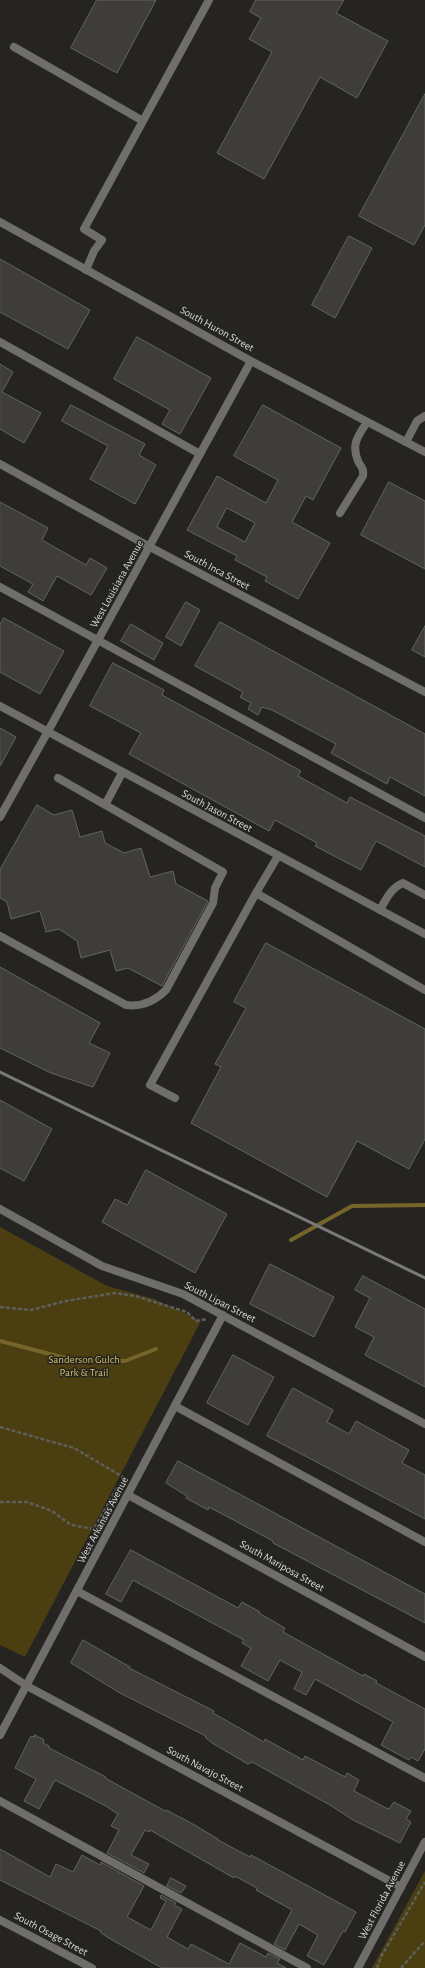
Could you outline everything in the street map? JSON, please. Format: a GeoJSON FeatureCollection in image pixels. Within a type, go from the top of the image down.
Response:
{"type":"FeatureCollection","features":[{"type":"Feature","properties":{"kind":"street"},"geometry":{"type":"LineString","coordinates":[[86,270],[102,240],[84,229],[209,0]]}},
{"type":"Feature","properties":{"kind":"street"},"geometry":{"type":"LineString","coordinates":[[14,47],[142,122]]}},
{"type":"Feature","properties":{"kind":"street","name":"South Huron Street"},"geometry":{"type":"LineString","coordinates":[[0,222],[251,361],[425,452]]}},
{"type":"Feature","properties":{"kind":"street"},"geometry":{"type":"LineString","coordinates":[[0,342],[200,454]]}},
{"type":"Feature","properties":{"kind":"street","name":"West Louisiana Avenue"},"geometry":{"type":"LineString","coordinates":[[0,817],[48,733],[251,361]]}},
{"type":"Feature","properties":{"kind":"street"},"geometry":{"type":"LineString","coordinates":[[406,442],[417,421],[425,416]]}},
{"type":"Feature","properties":{"kind":"street"},"geometry":{"type":"LineString","coordinates":[[340,513],[363,476],[364,469],[355,453],[356,438],[368,422]]}},
{"type":"Feature","properties":{"kind":"street","name":"South Inca Street"},"geometry":{"type":"LineString","coordinates":[[0,464],[150,547],[425,692]]}},
{"type":"Feature","properties":{"kind":"street"},"geometry":{"type":"LineString","coordinates":[[0,587],[425,818]]}},
{"type":"Feature","properties":{"kind":"street","name":"South Jason Street"},"geometry":{"type":"LineString","coordinates":[[0,706],[122,773],[425,934]]}},
{"type":"Feature","properties":{"kind":"street"},"geometry":{"type":"LineString","coordinates":[[105,805],[122,773]]}},
{"type":"Feature","properties":{"kind":"street"},"geometry":{"type":"LineString","coordinates":[[0,936],[126,1005],[140,1005],[159,997],[166,990],[213,903],[215,888],[223,872],[58,778]]}},
{"type":"Feature","properties":{"kind":"street"},"geometry":{"type":"LineString","coordinates":[[175,1098],[150,1085],[278,856]]}},
{"type":"Feature","properties":{"kind":"street"},"geometry":{"type":"LineString","coordinates":[[380,910],[388,895],[396,886],[403,883],[425,895]]}},
{"type":"Feature","properties":{"kind":"street"},"geometry":{"type":"LineString","coordinates":[[256,893],[425,990]]}},
{"type":"Feature","properties":{"kind":"street","name":"South Lipan Street"},"geometry":{"type":"LineString","coordinates":[[0,1209],[102,1266],[183,1294],[425,1424]]}},
{"type":"Feature","properties":{"kind":"street","name":"West Arkansas Avenue"},"geometry":{"type":"LineString","coordinates":[[0,1734],[27,1686],[223,1315]]}},
{"type":"Feature","properties":{"kind":"street"},"geometry":{"type":"LineString","coordinates":[[176,1406],[425,1542]]}},
{"type":"Feature","properties":{"kind":"street","name":"South Mariposa Street"},"geometry":{"type":"LineString","coordinates":[[128,1495],[425,1656]]}},
{"type":"Feature","properties":{"kind":"street"},"geometry":{"type":"LineString","coordinates":[[77,1591],[425,1778]]}},
{"type":"Feature","properties":{"kind":"street","name":"South Navajo Street"},"geometry":{"type":"LineString","coordinates":[[0,1668],[27,1686],[401,1887]]}},
{"type":"Feature","properties":{"kind":"street"},"geometry":{"type":"LineString","coordinates":[[0,1801],[307,1968]]}},
{"type":"Feature","properties":{"kind":"street","name":"West Florida Avenue"},"geometry":{"type":"LineString","coordinates":[[358,1968],[425,1842]]}},
{"type":"Feature","properties":{"kind":"street","name":"South Osage Street"},"geometry":{"type":"LineString","coordinates":[[0,1920],[92,1968]]}},
{"type":"Feature","properties":{"kind":"path"},"geometry":{"type":"LineString","coordinates":[[0,1307],[31,1310],[66,1301],[115,1293],[135,1296],[188,1312],[196,1321],[223,1315]]}},
{"type":"Feature","properties":{"kind":"path"},"geometry":{"type":"LineString","coordinates":[[0,1427],[74,1448],[123,1477],[94,1529],[71,1524],[52,1511],[27,1502],[0,1502]]}},
{"type":"Feature","properties":{"kind":"path"},"geometry":{"type":"LineString","coordinates":[[377,1968],[382,1955],[425,1882]]}},
{"type":"Feature","properties":{"kind":"path"},"geometry":{"type":"LineString","coordinates":[[401,1968],[425,1941]]}},
{"type":"Feature","properties":{"kind":"green space","name":"Sanderson Gulch Park & Trail"},"geometry":{"type":"Polygon","coordinates":[[[0,1227],[107,1286],[154,1299],[201,1321],[25,1657],[0,1645],[0,1227]]]}},
{"type":"Feature","properties":{"kind":"green space"},"geometry":{"type":"Polygon","coordinates":[[[425,1871],[425,1968],[372,1968],[425,1871]]]}},
{"type":"Feature","properties":{"kind":"building"},"geometry":{"type":"Polygon","coordinates":[[[97,0],[156,0],[117,73],[71,48],[97,0]]]}},
{"type":"Feature","properties":{"kind":"building"},"geometry":{"type":"Polygon","coordinates":[[[256,0],[344,0],[336,13],[388,41],[357,98],[320,77],[264,179],[217,153],[272,52],[249,39],[261,18],[250,12],[256,0]]]}},
{"type":"Feature","properties":{"kind":"building"},"geometry":{"type":"Polygon","coordinates":[[[425,94],[425,225],[414,245],[359,216],[425,94]]]}},
{"type":"Feature","properties":{"kind":"building"},"geometry":{"type":"Polygon","coordinates":[[[349,236],[372,248],[335,318],[312,305],[349,236]]]}},
{"type":"Feature","properties":{"kind":"building"},"geometry":{"type":"Polygon","coordinates":[[[0,259],[90,310],[68,349],[0,312],[0,259]]]}},
{"type":"Feature","properties":{"kind":"building"},"geometry":{"type":"Polygon","coordinates":[[[137,337],[211,378],[180,434],[162,424],[170,410],[114,379],[137,337]]]}},
{"type":"Feature","properties":{"kind":"building"},"geometry":{"type":"Polygon","coordinates":[[[0,364],[13,372],[2,392],[41,413],[24,443],[0,429],[0,364]]]}},
{"type":"Feature","properties":{"kind":"building"},"geometry":{"type":"Polygon","coordinates":[[[71,405],[145,444],[139,455],[156,465],[135,504],[90,479],[108,446],[62,421],[71,405]]]}},
{"type":"Feature","properties":{"kind":"building"},"geometry":{"type":"Polygon","coordinates":[[[263,405],[341,448],[313,500],[306,496],[292,522],[330,543],[298,599],[265,581],[267,577],[235,560],[237,556],[187,530],[217,476],[266,503],[278,480],[234,456],[263,405]],[[227,508],[217,527],[245,542],[255,523],[227,508]]]}},
{"type":"Feature","properties":{"kind":"building"},"geometry":{"type":"Polygon","coordinates":[[[389,482],[425,501],[425,569],[361,535],[389,482]]]}},
{"type":"Feature","properties":{"kind":"building"},"geometry":{"type":"Polygon","coordinates":[[[0,502],[48,528],[42,540],[86,565],[90,558],[107,568],[91,595],[57,576],[43,601],[28,592],[33,584],[0,566],[0,502]]]}},
{"type":"Feature","properties":{"kind":"building"},"geometry":{"type":"Polygon","coordinates":[[[186,602],[200,610],[181,646],[166,637],[186,602]]]}},
{"type":"Feature","properties":{"kind":"building"},"geometry":{"type":"Polygon","coordinates":[[[4,618],[64,651],[40,694],[0,672],[0,625],[4,618]]]}},
{"type":"Feature","properties":{"kind":"building"},"geometry":{"type":"Polygon","coordinates":[[[220,622],[425,734],[425,796],[390,777],[387,784],[331,753],[336,744],[272,710],[262,707],[258,715],[248,709],[251,703],[240,697],[243,692],[195,666],[220,622]]]}},
{"type":"Feature","properties":{"kind":"building"},"geometry":{"type":"Polygon","coordinates":[[[131,624],[163,643],[154,660],[121,641],[131,624]]]}},
{"type":"Feature","properties":{"kind":"building"},"geometry":{"type":"Polygon","coordinates":[[[425,626],[425,657],[412,650],[425,626]]]}},
{"type":"Feature","properties":{"kind":"building"},"geometry":{"type":"Polygon","coordinates":[[[113,663],[164,690],[162,695],[301,771],[298,776],[347,803],[350,797],[425,836],[425,867],[376,841],[361,870],[315,846],[317,843],[275,820],[269,831],[129,754],[141,733],[90,706],[113,663]]]}},
{"type":"Feature","properties":{"kind":"building"},"geometry":{"type":"Polygon","coordinates":[[[0,728],[16,737],[0,766],[0,728]]]}},
{"type":"Feature","properties":{"kind":"building"},"geometry":{"type":"Polygon","coordinates":[[[37,805],[54,815],[72,810],[80,837],[102,831],[105,843],[124,853],[141,848],[150,877],[173,871],[176,884],[208,901],[162,986],[128,968],[116,971],[110,950],[81,958],[77,941],[59,929],[46,932],[40,911],[11,919],[7,902],[0,898],[0,870],[37,805]]]}},
{"type":"Feature","properties":{"kind":"building"},"geometry":{"type":"Polygon","coordinates":[[[266,943],[425,1029],[425,1139],[409,1169],[357,1141],[327,1197],[191,1123],[221,1067],[215,1064],[246,1008],[234,1002],[266,943]]]}},
{"type":"Feature","properties":{"kind":"building"},"geometry":{"type":"Polygon","coordinates":[[[0,967],[100,1023],[89,1043],[110,1053],[93,1087],[51,1073],[0,1048],[0,967]]]}},
{"type":"Feature","properties":{"kind":"building"},"geometry":{"type":"Polygon","coordinates":[[[0,1100],[52,1129],[24,1181],[0,1168],[0,1100]]]}},
{"type":"Feature","properties":{"kind":"building"},"geometry":{"type":"Polygon","coordinates":[[[146,1170],[227,1214],[195,1273],[102,1222],[115,1199],[127,1205],[146,1170]]]}},
{"type":"Feature","properties":{"kind":"building"},"geometry":{"type":"Polygon","coordinates":[[[270,1264],[334,1297],[314,1337],[250,1304],[270,1264]]]}},
{"type":"Feature","properties":{"kind":"building"},"geometry":{"type":"Polygon","coordinates":[[[363,1276],[425,1309],[425,1387],[365,1355],[374,1337],[355,1327],[370,1298],[355,1290],[363,1276]]]}},
{"type":"Feature","properties":{"kind":"building"},"geometry":{"type":"Polygon","coordinates":[[[233,1355],[274,1377],[248,1425],[207,1403],[233,1355]]]}},
{"type":"Feature","properties":{"kind":"building"},"geometry":{"type":"Polygon","coordinates":[[[293,1388],[333,1410],[327,1422],[349,1434],[356,1421],[409,1450],[402,1463],[425,1475],[425,1519],[267,1436],[293,1388]]]}},
{"type":"Feature","properties":{"kind":"building"},"geometry":{"type":"Polygon","coordinates":[[[178,1461],[425,1594],[425,1623],[273,1543],[273,1541],[209,1507],[208,1510],[186,1498],[187,1496],[166,1483],[178,1461]]]}},
{"type":"Feature","properties":{"kind":"building"},"geometry":{"type":"Polygon","coordinates":[[[131,1550],[238,1608],[242,1602],[285,1628],[283,1632],[363,1676],[364,1674],[377,1681],[376,1683],[425,1709],[425,1749],[418,1761],[411,1757],[409,1760],[381,1745],[393,1722],[315,1679],[306,1695],[294,1689],[302,1672],[280,1660],[268,1681],[241,1666],[251,1648],[242,1643],[244,1640],[133,1580],[121,1602],[106,1594],[131,1550]]]}},
{"type":"Feature","properties":{"kind":"building"},"geometry":{"type":"Polygon","coordinates":[[[83,1640],[130,1667],[129,1668],[214,1711],[213,1713],[264,1742],[265,1739],[303,1760],[305,1756],[345,1777],[347,1773],[359,1780],[354,1791],[386,1808],[389,1809],[394,1802],[411,1811],[406,1819],[411,1822],[400,1843],[353,1820],[330,1805],[252,1762],[248,1764],[212,1743],[205,1737],[206,1736],[120,1693],[71,1663],[83,1640]]]}},
{"type":"Feature","properties":{"kind":"building"},"geometry":{"type":"Polygon","coordinates":[[[35,1735],[44,1740],[43,1743],[49,1746],[49,1748],[106,1777],[105,1778],[165,1811],[166,1810],[191,1823],[218,1840],[250,1857],[251,1855],[356,1912],[345,1932],[343,1931],[324,1965],[307,1956],[318,1935],[299,1924],[285,1950],[274,1944],[292,1910],[256,1890],[257,1888],[235,1876],[234,1878],[150,1830],[149,1832],[145,1830],[131,1855],[149,1864],[144,1873],[107,1853],[119,1830],[111,1826],[118,1814],[104,1805],[55,1780],[39,1809],[24,1801],[36,1779],[15,1768],[31,1736],[34,1737],[35,1735]]]}},
{"type":"Feature","properties":{"kind":"building"},"geometry":{"type":"Polygon","coordinates":[[[0,1849],[50,1877],[56,1864],[73,1872],[82,1855],[100,1865],[101,1862],[144,1886],[127,1917],[151,1930],[166,1901],[160,1898],[161,1895],[176,1903],[174,1905],[182,1909],[167,1937],[188,1949],[191,1944],[229,1964],[240,1943],[266,1957],[268,1953],[280,1959],[277,1963],[286,1968],[162,1968],[107,1937],[100,1932],[101,1931],[0,1880],[0,1849]]]}},
{"type":"Feature","properties":{"kind":"building"},"geometry":{"type":"Polygon","coordinates":[[[171,1878],[186,1886],[181,1893],[167,1886],[171,1878]]]}},
{"type":"Feature","properties":{"kind":"waterway"},"geometry":{"type":"LineString","coordinates":[[291,1240],[352,1206],[425,1205]]}},
{"type":"Feature","properties":{"kind":"waterway"},"geometry":{"type":"LineString","coordinates":[[0,1341],[69,1359],[125,1361],[156,1349]]}},
{"type":"Feature","properties":{"kind":"railway"},"geometry":{"type":"LineString","coordinates":[[0,1072],[425,1278]]}}]}
